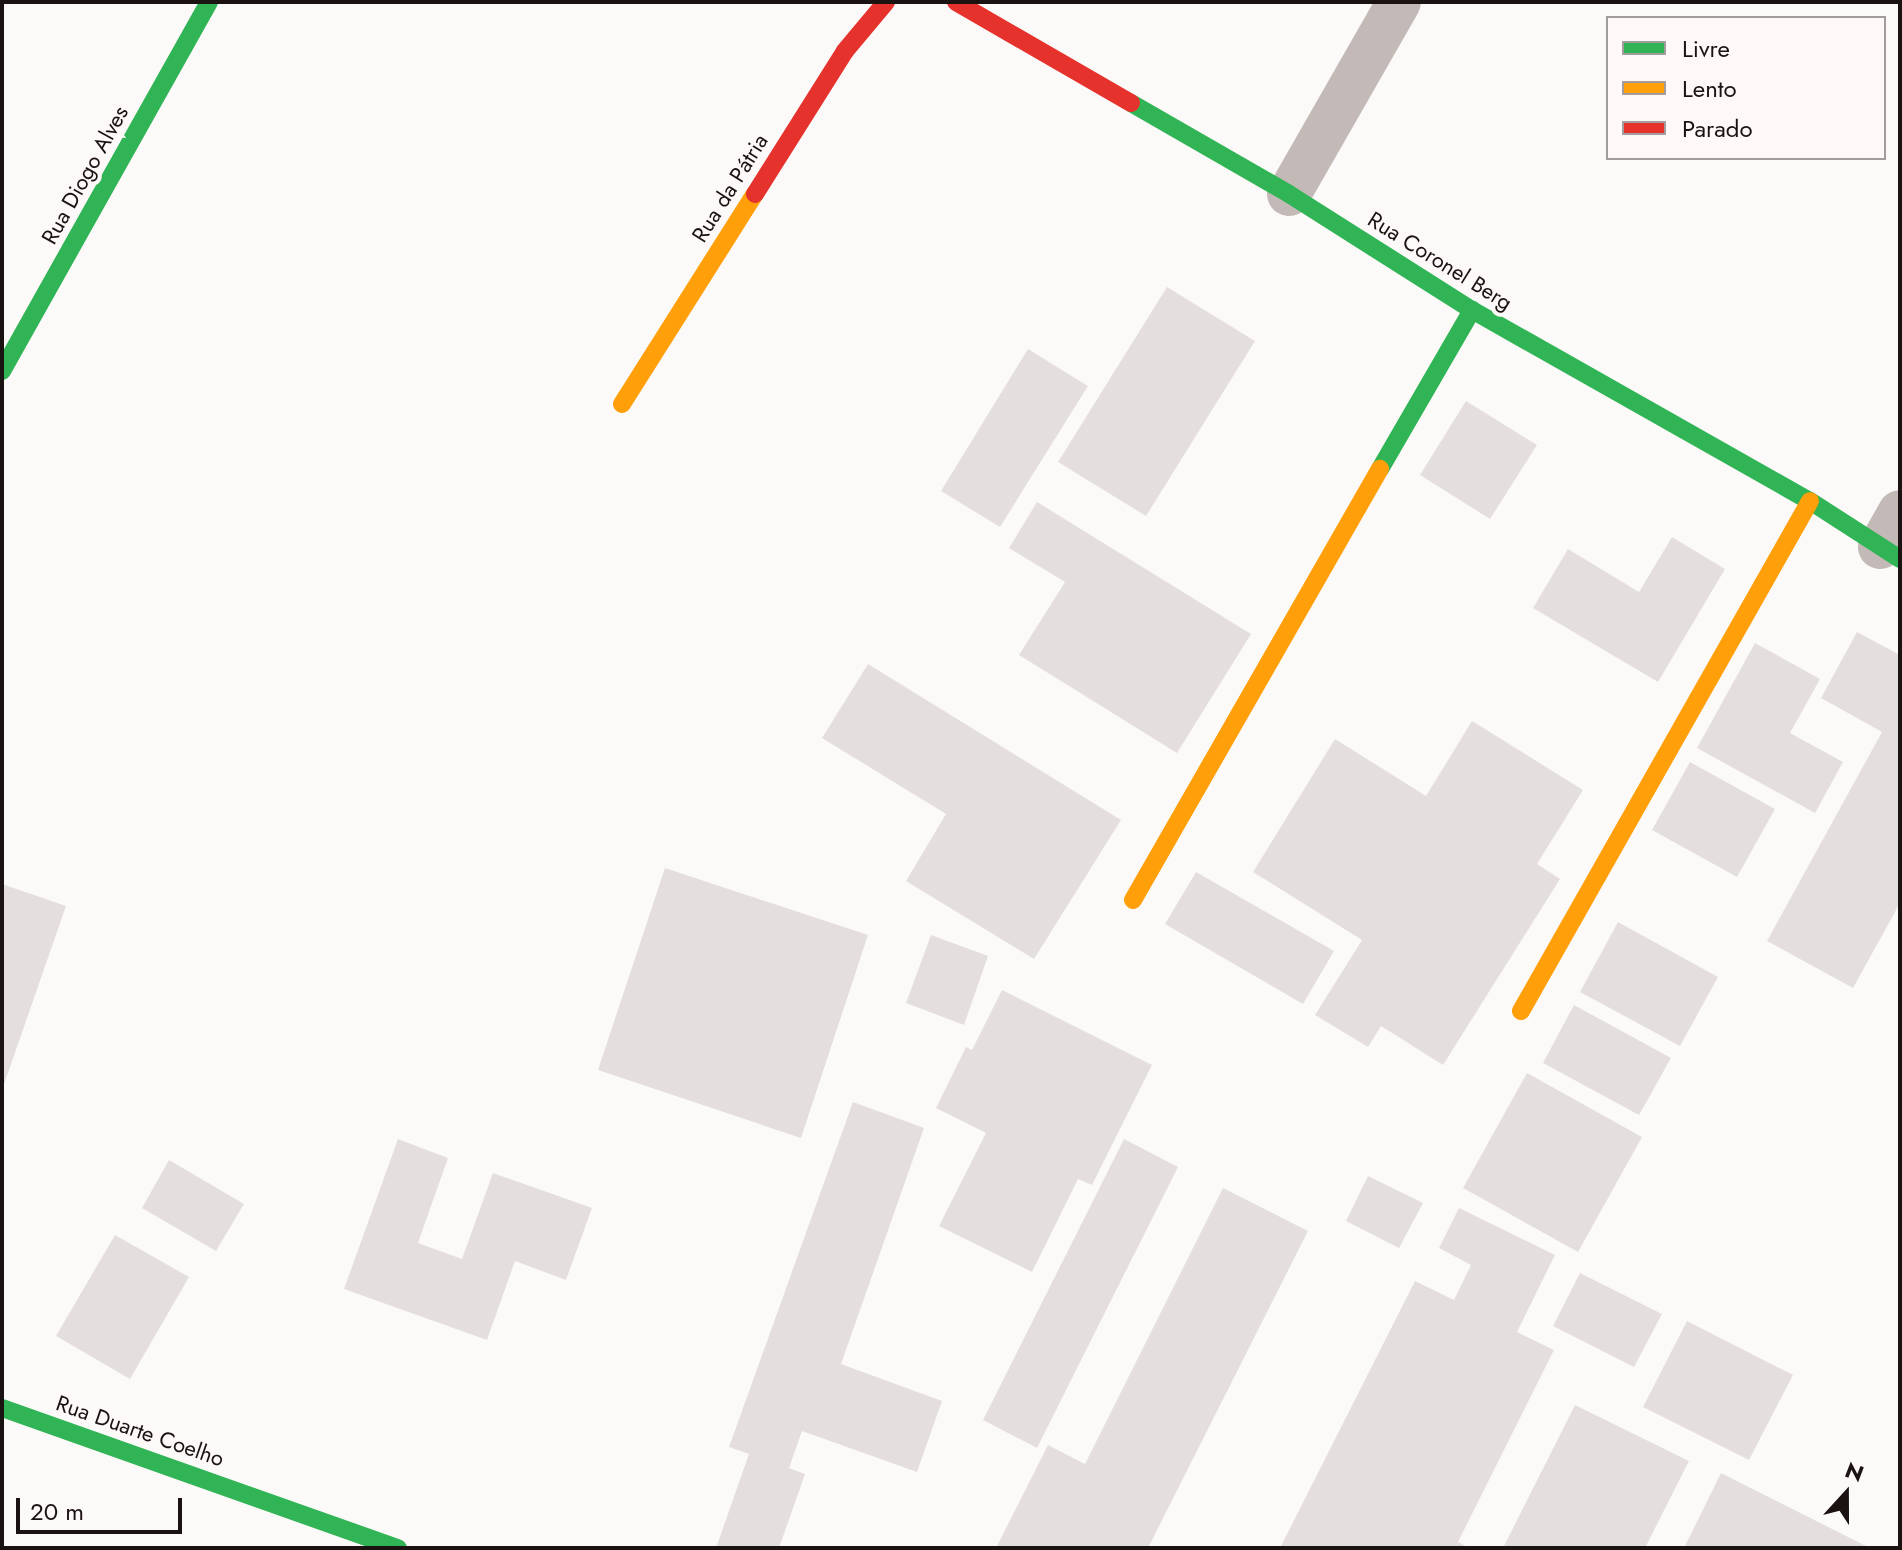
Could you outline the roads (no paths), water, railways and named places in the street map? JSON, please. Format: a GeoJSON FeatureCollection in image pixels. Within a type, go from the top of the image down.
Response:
{"type":"FeatureCollection","features":[{"type":"Feature","properties":{"kind":"street","name":"Rua Diogo Alves"},"geometry":{"type":"LineString","coordinates":[[2,371],[209,2]]}},
{"type":"Feature","properties":{"kind":"street","name":"Rua da Pátria"},"geometry":{"type":"LineString","coordinates":[[622,404],[845,51],[886,2]]}},
{"type":"Feature","properties":{"kind":"street","name":"Rua Coronel Berg"},"geometry":{"type":"LineString","coordinates":[[956,2],[1289,194],[1472,310],[1810,501],[1893,539]]}},
{"type":"Feature","properties":{"kind":"street"},"geometry":{"type":"LineString","coordinates":[[1289,194],[1399,2]]}},
{"type":"Feature","properties":{"kind":"street"},"geometry":{"type":"LineString","coordinates":[[1133,900],[1472,310]]}},
{"type":"Feature","properties":{"kind":"street"},"geometry":{"type":"LineString","coordinates":[[1521,1011],[1810,501]]}},
{"type":"Feature","properties":{"kind":"street","name":"Rua Duarte Coelho"},"geometry":{"type":"LineString","coordinates":[[2,1408],[398,1548]]}}]}
